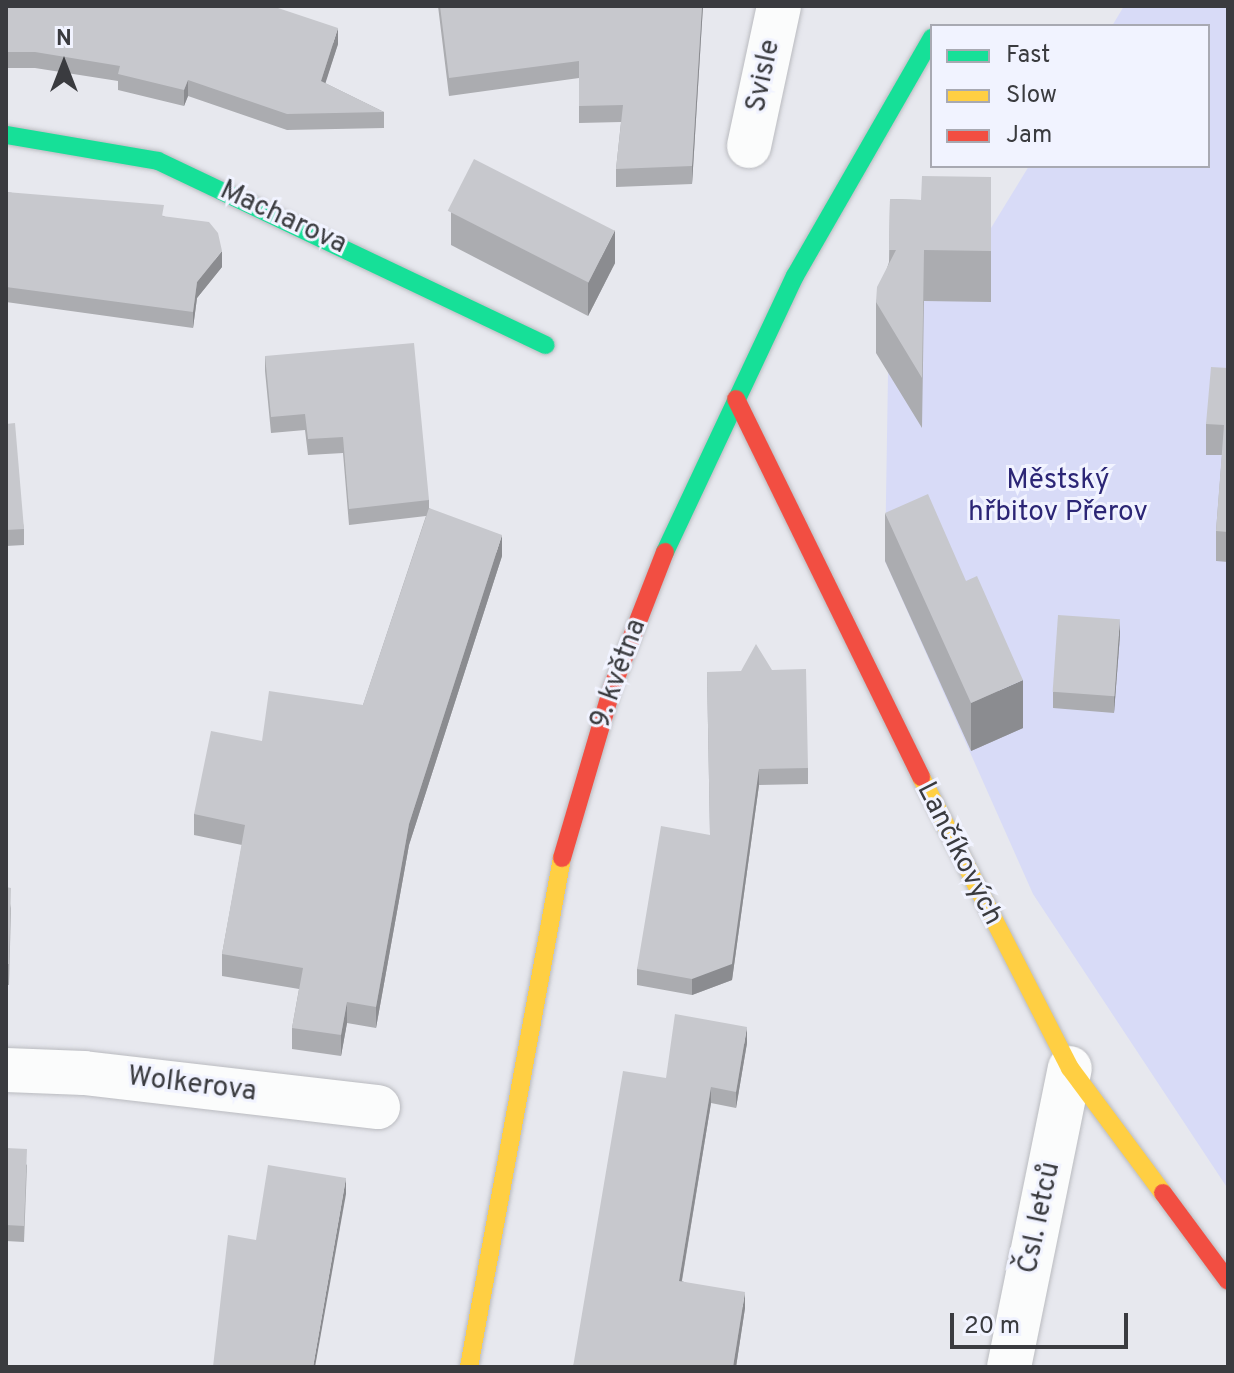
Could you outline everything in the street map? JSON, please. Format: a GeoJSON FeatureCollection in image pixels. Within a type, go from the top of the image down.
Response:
{"type":"FeatureCollection","features":[{"type":"Feature","properties":{"kind":"street","name":"Svisle"},"geometry":{"type":"LineString","coordinates":[[749,146],[779,6]]}},
{"type":"Feature","properties":{"kind":"street","name":"9. května"},"geometry":{"type":"LineString","coordinates":[[469,1367],[542,949],[571,815],[666,549],[795,276],[930,41]]}},
{"type":"Feature","properties":{"kind":"street","name":"Macharova"},"geometry":{"type":"LineString","coordinates":[[6,135],[158,161],[546,345]]}},
{"type":"Feature","properties":{"kind":"street","name":"Lančíkových"},"geometry":{"type":"LineString","coordinates":[[736,399],[882,702],[1070,1068],[1228,1281]]}},
{"type":"Feature","properties":{"kind":"street","name":"Čsl. letců"},"geometry":{"type":"LineString","coordinates":[[1009,1367],[1070,1068]]}},
{"type":"Feature","properties":{"kind":"street","name":"Wolkerova"},"geometry":{"type":"LineString","coordinates":[[6,1070],[84,1073],[378,1107]]}},
{"type":"Feature","properties":{"kind":"green space","name":"Městský hřbitov Přerov"},"geometry":{"type":"Polygon","coordinates":[[[1124,6],[1228,6],[1228,1189],[1033,894],[885,561],[890,250],[991,228],[1028,168],[1210,168],[1210,24],[1113,24],[1124,6]]]}},
{"type":"Feature","properties":{"kind":"building"},"geometry":{"type":"Polygon","coordinates":[[[6,6],[272,6],[338,28],[321,81],[384,112],[287,114],[188,80],[184,90],[118,74],[120,66],[35,52],[6,52],[6,6]]]}},
{"type":"Feature","properties":{"kind":"building"},"geometry":{"type":"Polygon","coordinates":[[[440,6],[702,6],[692,166],[616,169],[623,105],[579,106],[579,61],[449,78],[440,6]]]}},
{"type":"Feature","properties":{"kind":"building"},"geometry":{"type":"Polygon","coordinates":[[[474,159],[615,231],[588,282],[448,211],[474,159]]]}},
{"type":"Feature","properties":{"kind":"building"},"geometry":{"type":"Polygon","coordinates":[[[922,176],[991,177],[991,251],[924,250],[922,378],[876,302],[877,287],[896,250],[889,250],[890,199],[921,200],[922,176]]]}},
{"type":"Feature","properties":{"kind":"building"},"geometry":{"type":"Polygon","coordinates":[[[6,192],[164,205],[162,216],[209,222],[218,233],[222,251],[197,282],[193,312],[6,287],[6,192]]]}},
{"type":"Feature","properties":{"kind":"building"},"geometry":{"type":"Polygon","coordinates":[[[414,343],[429,500],[349,509],[343,437],[308,439],[305,414],[271,417],[265,356],[414,343]]]}},
{"type":"Feature","properties":{"kind":"building"},"geometry":{"type":"Polygon","coordinates":[[[1211,367],[1228,368],[1228,532],[1216,531],[1224,425],[1206,424],[1211,367]]]}},
{"type":"Feature","properties":{"kind":"building"},"geometry":{"type":"Polygon","coordinates":[[[15,423],[24,529],[6,530],[6,424],[15,423]]]}},
{"type":"Feature","properties":{"kind":"building"},"geometry":{"type":"Polygon","coordinates":[[[928,494],[966,581],[977,576],[1023,680],[971,703],[885,513],[928,494]]]}},
{"type":"Feature","properties":{"kind":"building"},"geometry":{"type":"Polygon","coordinates":[[[429,508],[502,535],[409,824],[376,1007],[347,1002],[341,1035],[292,1028],[303,968],[222,954],[245,825],[194,814],[211,731],[262,741],[269,691],[363,705],[429,508]]]}},
{"type":"Feature","properties":{"kind":"building"},"geometry":{"type":"Polygon","coordinates":[[[1058,615],[1120,619],[1114,696],[1053,692],[1058,615]]]}},
{"type":"Feature","properties":{"kind":"building"},"geometry":{"type":"Polygon","coordinates":[[[756,644],[772,670],[806,669],[808,768],[759,769],[732,964],[692,979],[637,969],[661,826],[710,835],[707,672],[741,671],[756,644]]]}},
{"type":"Feature","properties":{"kind":"building"},"geometry":{"type":"Polygon","coordinates":[[[6,887],[11,888],[9,964],[6,964],[6,887]]]}},
{"type":"Feature","properties":{"kind":"building"},"geometry":{"type":"Polygon","coordinates":[[[675,1014],[747,1027],[736,1092],[711,1087],[679,1281],[745,1292],[733,1367],[573,1367],[623,1071],[666,1078],[675,1014]]]}},
{"type":"Feature","properties":{"kind":"building"},"geometry":{"type":"Polygon","coordinates":[[[6,1148],[27,1149],[24,1226],[6,1225],[6,1148]]]}},
{"type":"Feature","properties":{"kind":"building"},"geometry":{"type":"Polygon","coordinates":[[[268,1165],[346,1178],[313,1367],[213,1367],[228,1235],[256,1240],[268,1165]]]}},
{"type":"Feature","properties":{"kind":"traffic: fast"},"geometry":{"type":"LineString","coordinates":[[665,552],[795,276],[930,41]]}},
{"type":"Feature","properties":{"kind":"traffic: fast"},"geometry":{"type":"LineString","coordinates":[[6,135],[158,161],[546,345]]}},
{"type":"Feature","properties":{"kind":"traffic: slow"},"geometry":{"type":"LineString","coordinates":[[921,777],[1070,1068],[1163,1193]]}},
{"type":"Feature","properties":{"kind":"traffic: slow"},"geometry":{"type":"LineString","coordinates":[[469,1367],[562,858]]}},
{"type":"Feature","properties":{"kind":"traffic: jam"},"geometry":{"type":"LineString","coordinates":[[736,399],[921,777]]}},
{"type":"Feature","properties":{"kind":"traffic: jam"},"geometry":{"type":"LineString","coordinates":[[562,858],[612,688],[665,552]]}},
{"type":"Feature","properties":{"kind":"traffic: jam"},"geometry":{"type":"LineString","coordinates":[[1163,1193],[1228,1281]]}}]}
